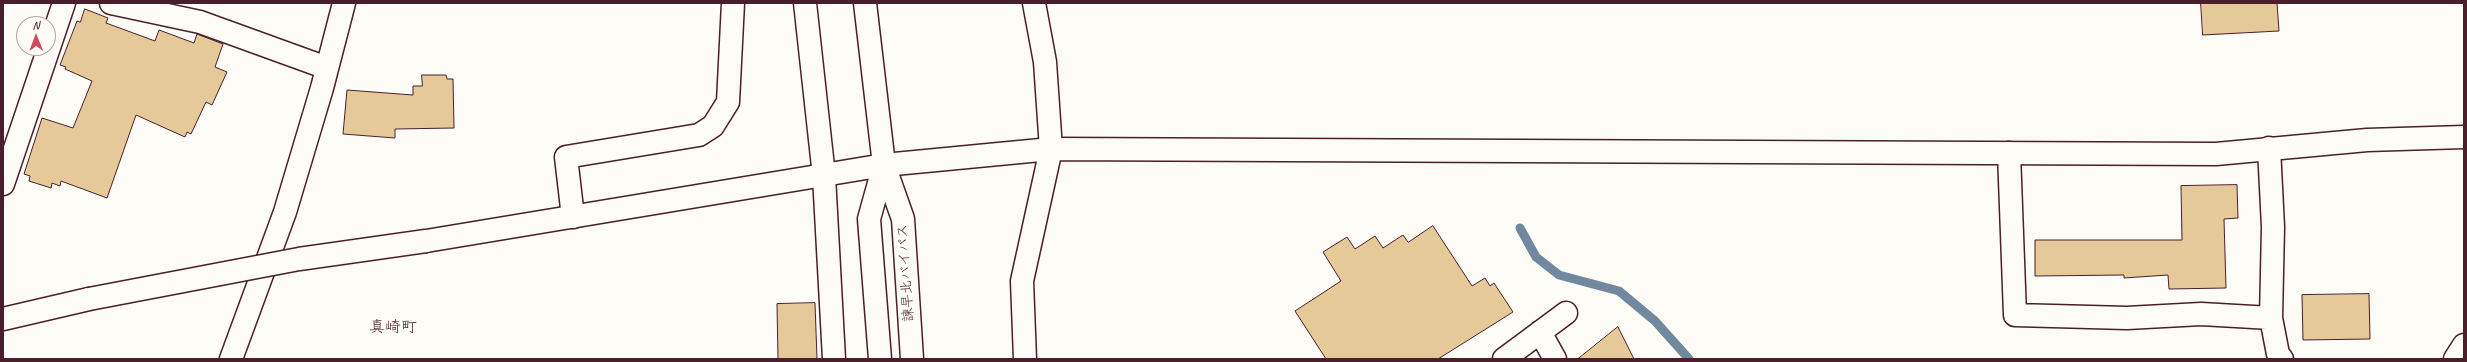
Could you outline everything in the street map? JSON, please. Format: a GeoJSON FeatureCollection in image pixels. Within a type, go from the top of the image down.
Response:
{"type":"FeatureCollection","features":[{"type":"Feature","properties":{"kind":"main road"},"geometry":{"type":"LineString","coordinates":[[3,184],[13,126],[64,3]]}},
{"type":"Feature","properties":{"kind":"main road"},"geometry":{"type":"LineString","coordinates":[[111,3],[200,22],[327,68]]}},
{"type":"Feature","properties":{"kind":"main road"},"geometry":{"type":"LineString","coordinates":[[231,359],[285,212],[327,68],[344,3]]}},
{"type":"Feature","properties":{"kind":"main road"},"geometry":{"type":"LineString","coordinates":[[573,217],[566,156],[699,135],[713,126],[728,102],[733,3]]}},
{"type":"Feature","properties":{"kind":"main road"},"geometry":{"type":"LineString","coordinates":[[805,3],[824,176],[834,359]]}},
{"type":"Feature","properties":{"kind":"main road","name":"諫早北バイパス"},"geometry":{"type":"LineString","coordinates":[[865,3],[884,165],[903,219],[912,359]]}},
{"type":"Feature","properties":{"kind":"main road"},"geometry":{"type":"LineString","coordinates":[[1025,359],[1022,281],[1050,149],[1045,62],[1034,3]]}},
{"type":"Feature","properties":{"kind":"main road"},"geometry":{"type":"LineString","coordinates":[[3,319],[89,299],[299,259],[426,241],[884,165],[973,155],[1050,149],[2216,154],[2367,140],[2464,137]]}},
{"type":"Feature","properties":{"kind":"main road"},"geometry":{"type":"LineString","coordinates":[[2269,148],[2273,227],[2271,318],[2278,354],[2282,359]]}},
{"type":"Feature","properties":{"kind":"main road"},"geometry":{"type":"LineString","coordinates":[[2010,153],[2015,315],[2127,318],[2201,314],[2271,318]]}},
{"type":"Feature","properties":{"kind":"main road","name":"諫早北バイパス"},"geometry":{"type":"LineString","coordinates":[[880,359],[869,219],[884,165]]}},
{"type":"Feature","properties":{"kind":"main road"},"geometry":{"type":"LineString","coordinates":[[1504,359],[1566,313]]}},
{"type":"Feature","properties":{"kind":"main road"},"geometry":{"type":"LineString","coordinates":[[1540,332],[1555,359]]}},
{"type":"Feature","properties":{"kind":"main road"},"geometry":{"type":"LineString","coordinates":[[2455,359],[2464,345]]}},
{"type":"Feature","properties":{"kind":"building"},"geometry":{"type":"Polygon","coordinates":[[[2201,3],[2277,3],[2279,31],[2203,35],[2201,3]]]}},
{"type":"Feature","properties":{"kind":"building"},"geometry":{"type":"Polygon","coordinates":[[[85,9],[108,18],[106,23],[155,41],[159,30],[194,43],[197,34],[223,44],[215,67],[227,72],[212,105],[206,102],[191,134],[187,132],[185,137],[136,115],[107,198],[61,181],[60,186],[52,183],[51,188],[29,181],[30,176],[24,174],[42,118],[73,128],[92,81],[65,69],[66,67],[60,65],[77,21],[80,22],[85,9]]]}},
{"type":"Feature","properties":{"kind":"building"},"geometry":{"type":"Polygon","coordinates":[[[422,75],[446,75],[447,79],[453,79],[454,128],[395,129],[395,138],[343,134],[347,90],[413,95],[413,86],[422,86],[422,75]]]}},
{"type":"Feature","properties":{"kind":"building"},"geometry":{"type":"Polygon","coordinates":[[[2237,185],[2238,218],[2224,219],[2226,288],[2169,289],[2168,275],[2124,278],[2124,275],[2035,276],[2035,240],[2182,240],[2181,186],[2237,185]]]}},
{"type":"Feature","properties":{"kind":"building"},"geometry":{"type":"Polygon","coordinates":[[[1433,226],[1472,286],[1485,278],[1490,286],[1494,283],[1513,312],[1438,359],[1326,359],[1295,311],[1341,281],[1323,252],[1347,237],[1355,249],[1375,236],[1383,248],[1403,235],[1408,242],[1433,226]]]}},
{"type":"Feature","properties":{"kind":"building"},"geometry":{"type":"Polygon","coordinates":[[[2369,294],[2370,339],[2303,340],[2302,295],[2369,294]]]}},
{"type":"Feature","properties":{"kind":"building"},"geometry":{"type":"Polygon","coordinates":[[[815,303],[817,359],[778,359],[777,304],[815,303]]]}},
{"type":"Feature","properties":{"kind":"building"},"geometry":{"type":"Polygon","coordinates":[[[1618,327],[1634,359],[1578,359],[1618,327]]]}},
{"type":"Feature","properties":{"kind":"waterway"},"geometry":{"type":"LineString","coordinates":[[1520,228],[1536,257],[1559,275],[1619,291],[1655,321],[1689,359]]}},
{"type":"Feature","properties":{"kind":"district","name":"真崎町"},"geometry":{"type":"Point","coordinates":[393,328]}}]}
